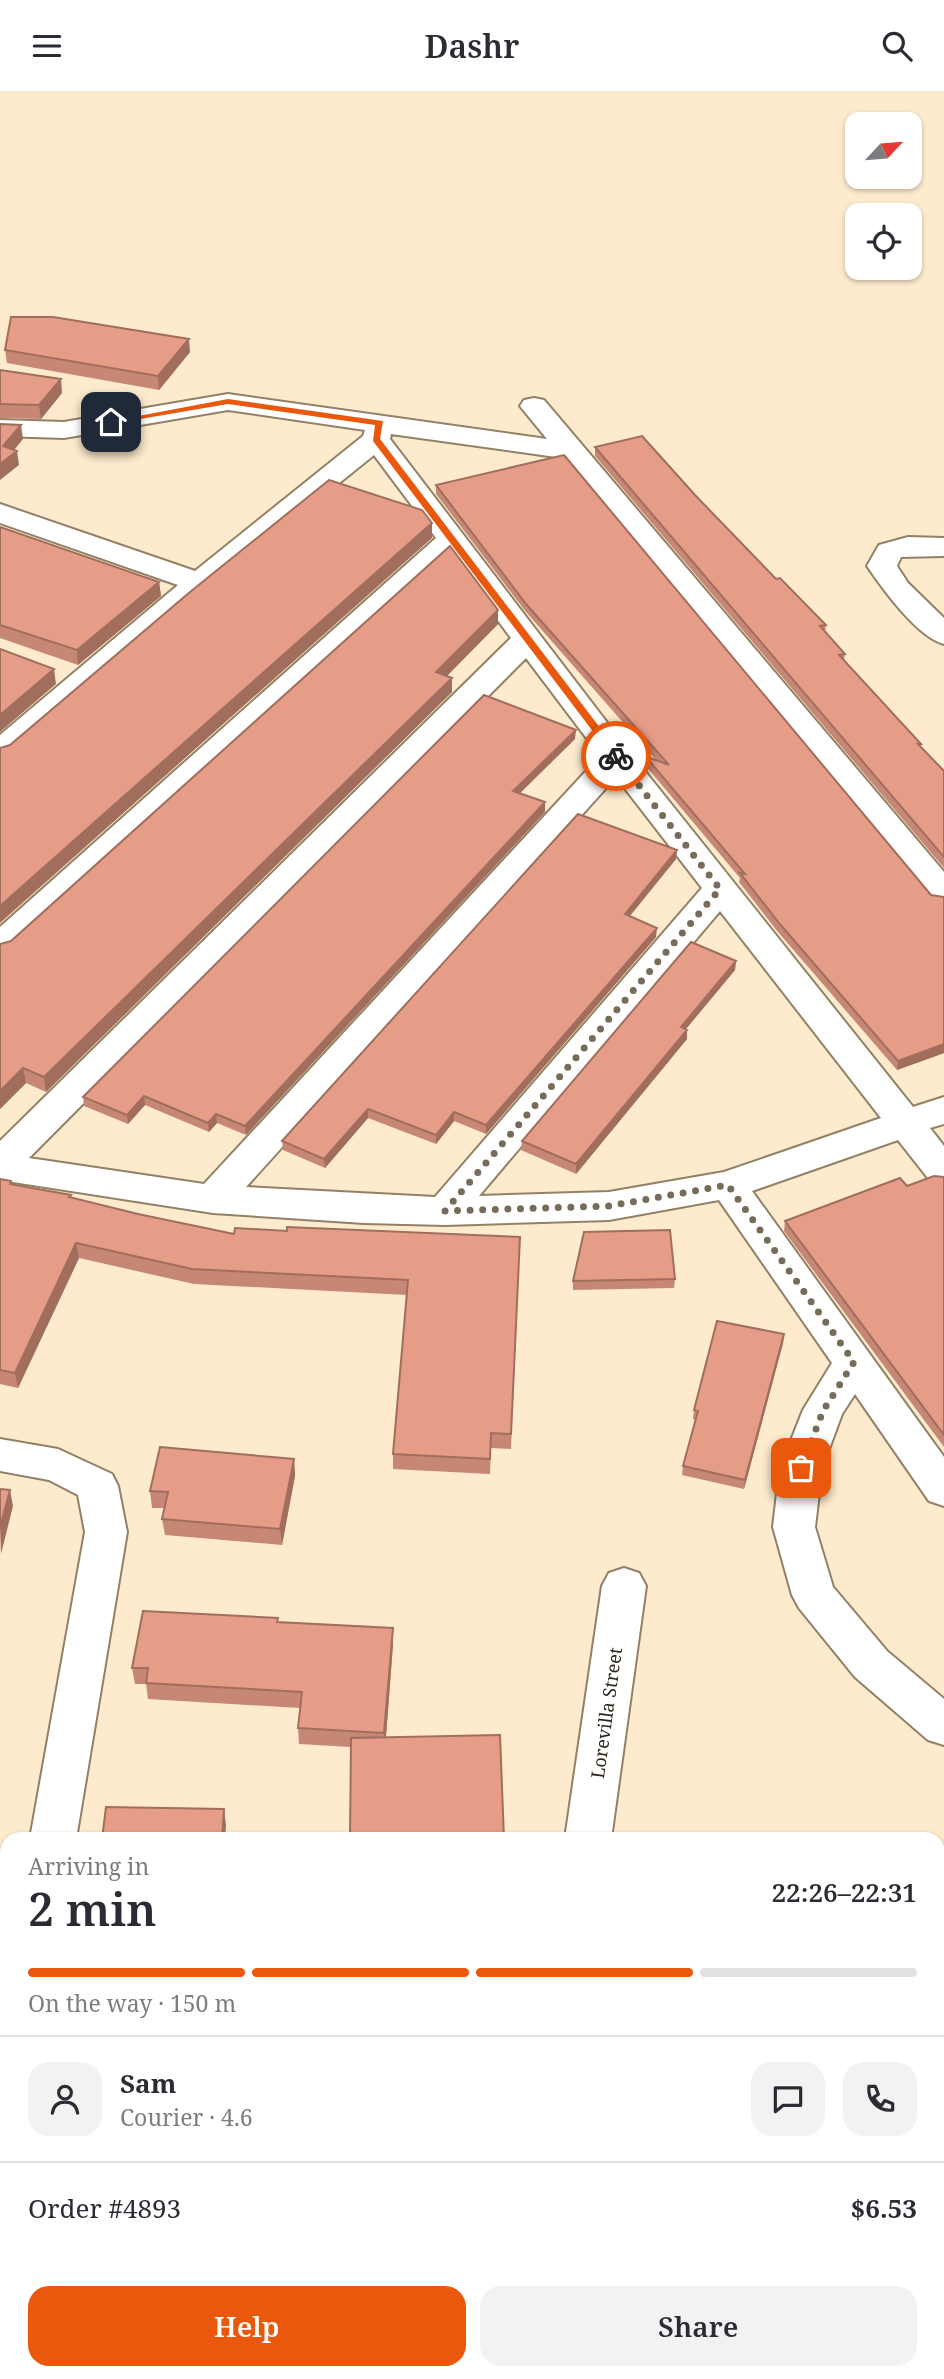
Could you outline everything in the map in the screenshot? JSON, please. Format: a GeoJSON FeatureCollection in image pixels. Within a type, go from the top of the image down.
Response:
{"type":"FeatureCollection","features":[{"type":"Feature","properties":{"kind":"street"},"geometry":{"type":"LineString","coordinates":[[0,428],[64,430],[228,402],[378,431],[570,450]]}},
{"type":"Feature","properties":{"kind":"street"},"geometry":{"type":"LineString","coordinates":[[534,406],[944,894]]}},
{"type":"Feature","properties":{"kind":"street"},"geometry":{"type":"LineString","coordinates":[[378,431],[452,539],[617,757],[944,1172]]}},
{"type":"Feature","properties":{"kind":"street"},"geometry":{"type":"LineString","coordinates":[[0,751],[378,431]]}},
{"type":"Feature","properties":{"kind":"street"},"geometry":{"type":"LineString","coordinates":[[0,513],[199,582]]}},
{"type":"Feature","properties":{"kind":"street"},"geometry":{"type":"LineString","coordinates":[[0,946],[452,539]]}},
{"type":"Feature","properties":{"kind":"street"},"geometry":{"type":"LineString","coordinates":[[944,547],[908,545],[889,551],[882,566],[898,589],[944,635]]}},
{"type":"Feature","properties":{"kind":"street"},"geometry":{"type":"LineString","coordinates":[[0,1166],[528,639]]}},
{"type":"Feature","properties":{"kind":"street"},"geometry":{"type":"LineString","coordinates":[[48,667],[84,681]]}},
{"type":"Feature","properties":{"kind":"street"},"geometry":{"type":"LineString","coordinates":[[213,1199],[617,757]]}},
{"type":"Feature","properties":{"kind":"street"},"geometry":{"type":"LineString","coordinates":[[445,1211],[720,889]]}},
{"type":"Feature","properties":{"kind":"street"},"geometry":{"type":"LineString","coordinates":[[0,1166],[213,1199],[445,1211],[609,1206],[728,1185],[944,1110]]}},
{"type":"Feature","properties":{"kind":"street"},"geometry":{"type":"LineString","coordinates":[[728,1185],[944,1489]]}},
{"type":"Feature","properties":{"kind":"street"},"geometry":{"type":"LineString","coordinates":[[854,1362],[823,1411],[801,1468],[794,1527],[814,1595],[871,1664],[944,1726]]}},
{"type":"Feature","properties":{"kind":"street"},"geometry":{"type":"LineString","coordinates":[[0,1455],[58,1465],[97,1486],[106,1531],[54,1832]]}},
{"type":"Feature","properties":{"kind":"street","name":"Lorevilla Street"},"geometry":{"type":"LineString","coordinates":[[589,1832],[624,1586]]}},
{"type":"Feature","properties":{"kind":"building"},"geometry":{"type":"Polygon","coordinates":[[[11,317],[53,317],[189,339],[158,376],[5,350],[11,317]]]}},
{"type":"Feature","properties":{"kind":"building"},"geometry":{"type":"Polygon","coordinates":[[[0,370],[61,379],[39,405],[0,404],[0,370]]]}},
{"type":"Feature","properties":{"kind":"building"},"geometry":{"type":"Polygon","coordinates":[[[0,424],[21,425],[3,446],[17,451],[0,464],[0,424]]]}},
{"type":"Feature","properties":{"kind":"building"},"geometry":{"type":"Polygon","coordinates":[[[642,436],[776,579],[780,578],[826,625],[820,626],[845,654],[839,655],[944,771],[944,857],[595,447],[642,436]]]}},
{"type":"Feature","properties":{"kind":"building"},"geometry":{"type":"Polygon","coordinates":[[[564,455],[931,895],[944,897],[944,1044],[898,1061],[779,923],[740,873],[745,874],[645,756],[669,765],[526,604],[436,485],[564,455]]]}},
{"type":"Feature","properties":{"kind":"building"},"geometry":{"type":"Polygon","coordinates":[[[329,480],[422,510],[432,523],[0,906],[0,748],[10,745],[190,592],[329,480]]]}},
{"type":"Feature","properties":{"kind":"building"},"geometry":{"type":"Polygon","coordinates":[[[0,527],[159,582],[77,650],[0,625],[0,527]]]}},
{"type":"Feature","properties":{"kind":"building"},"geometry":{"type":"Polygon","coordinates":[[[450,546],[498,610],[436,672],[452,678],[44,1077],[23,1068],[0,1091],[0,944],[11,941],[450,546]]]}},
{"type":"Feature","properties":{"kind":"building"},"geometry":{"type":"Polygon","coordinates":[[[0,649],[54,669],[0,715],[0,649]]]}},
{"type":"Feature","properties":{"kind":"building"},"geometry":{"type":"Polygon","coordinates":[[[484,695],[576,730],[513,791],[545,802],[245,1126],[216,1114],[208,1123],[144,1096],[127,1115],[83,1097],[484,695]]]}},
{"type":"Feature","properties":{"kind":"building"},"geometry":{"type":"Polygon","coordinates":[[[578,814],[677,850],[625,914],[657,928],[486,1125],[454,1112],[436,1135],[368,1109],[324,1159],[282,1141],[578,814]]]}},
{"type":"Feature","properties":{"kind":"building"},"geometry":{"type":"Polygon","coordinates":[[[691,942],[736,961],[681,1027],[687,1030],[576,1164],[522,1141],[691,942]]]}},
{"type":"Feature","properties":{"kind":"building"},"geometry":{"type":"Polygon","coordinates":[[[934,1176],[944,1177],[944,1435],[785,1221],[900,1178],[907,1186],[934,1176]]]}},
{"type":"Feature","properties":{"kind":"building"},"geometry":{"type":"Polygon","coordinates":[[[0,1179],[11,1181],[10,1184],[71,1195],[69,1197],[138,1214],[234,1234],[235,1228],[287,1231],[287,1227],[520,1237],[511,1434],[491,1433],[490,1459],[393,1454],[408,1280],[192,1269],[76,1243],[15,1373],[0,1370],[0,1179]]]}},
{"type":"Feature","properties":{"kind":"building"},"geometry":{"type":"Polygon","coordinates":[[[670,1230],[675,1279],[573,1281],[584,1232],[670,1230]]]}},
{"type":"Feature","properties":{"kind":"building"},"geometry":{"type":"Polygon","coordinates":[[[717,1321],[784,1334],[745,1480],[683,1466],[717,1321]]]}},
{"type":"Feature","properties":{"kind":"building"},"geometry":{"type":"Polygon","coordinates":[[[160,1447],[294,1459],[280,1529],[162,1519],[168,1492],[150,1491],[160,1447]]]}},
{"type":"Feature","properties":{"kind":"building"},"geometry":{"type":"Polygon","coordinates":[[[0,1489],[10,1490],[0,1527],[0,1489]]]}},
{"type":"Feature","properties":{"kind":"building"},"geometry":{"type":"Polygon","coordinates":[[[143,1611],[278,1618],[277,1622],[393,1628],[384,1733],[298,1728],[302,1692],[146,1683],[148,1668],[132,1668],[143,1611]]]}},
{"type":"Feature","properties":{"kind":"building"},"geometry":{"type":"Polygon","coordinates":[[[500,1735],[504,1832],[350,1832],[351,1738],[500,1735]]]}},
{"type":"Feature","properties":{"kind":"building"},"geometry":{"type":"Polygon","coordinates":[[[106,1807],[224,1809],[222,1832],[103,1832],[106,1807]]]}},
{"type":"Feature","properties":{"kind":"way so far"},"geometry":{"type":"LineString","coordinates":[[616,756],[720,889],[445,1211],[609,1206],[728,1185],[854,1362],[823,1411],[801,1468]]}},
{"type":"Feature","properties":{"kind":"route"},"geometry":{"type":"LineString","coordinates":[[111,422],[228,402],[380,423],[376,439],[616,756]]}}]}
